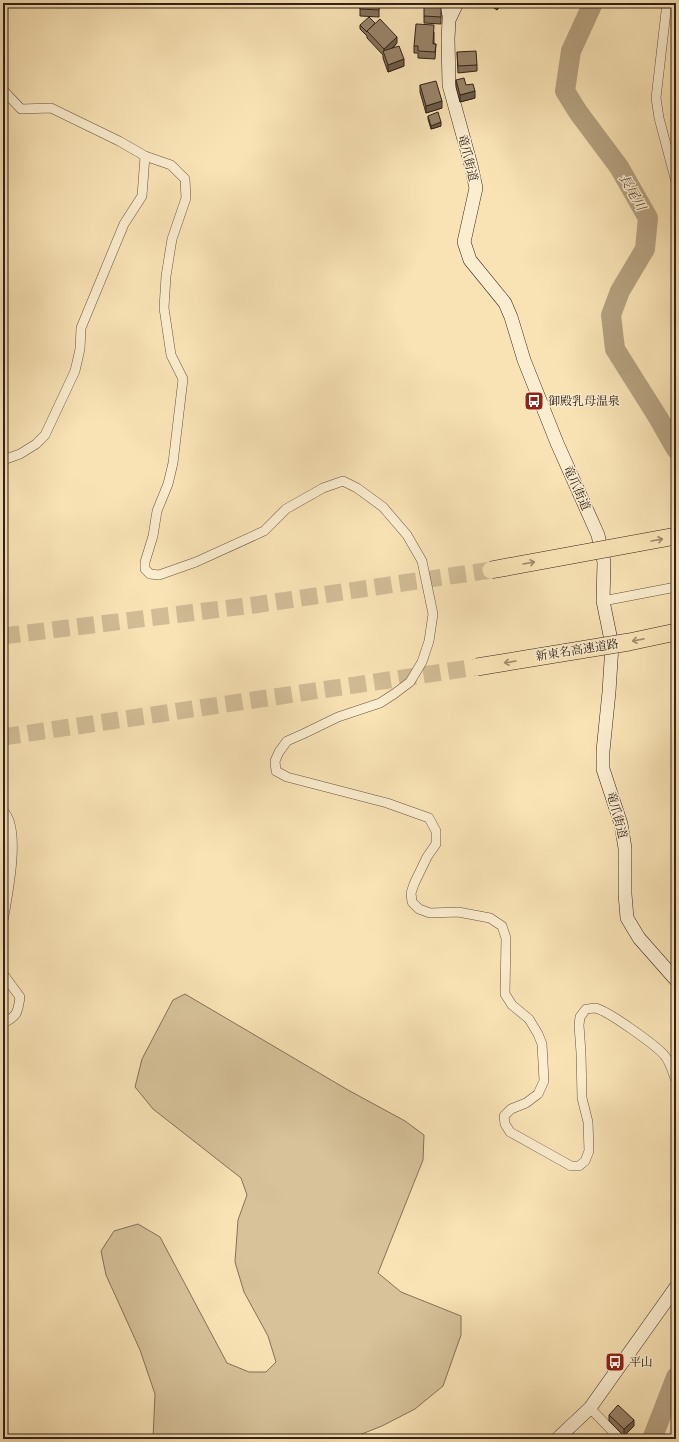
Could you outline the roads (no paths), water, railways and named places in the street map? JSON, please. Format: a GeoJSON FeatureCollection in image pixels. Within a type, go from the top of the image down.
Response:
{"type":"FeatureCollection","features":[{"type":"Feature","properties":{"kind":"highway"},"geometry":{"type":"LineString","coordinates":[[491,570],[676,536]]}},
{"type":"Feature","properties":{"kind":"highway","name":"新東名高速道路"},"geometry":{"type":"LineString","coordinates":[[477,667],[629,642],[676,632]]}},
{"type":"Feature","properties":{"kind":"main road","name":"竜爪街道"},"geometry":{"type":"LineString","coordinates":[[457,3],[449,20],[449,85],[472,165],[476,188],[464,242],[470,260],[505,303],[511,317],[524,360],[557,443],[598,535],[604,562],[603,601],[612,645],[609,692],[602,751],[603,769],[621,824],[625,848],[625,894],[628,918],[639,938],[676,980]]}},
{"type":"Feature","properties":{"kind":"main road"},"geometry":{"type":"LineString","coordinates":[[557,1439],[590,1408],[676,1287]]}},
{"type":"Feature","properties":{"kind":"street"},"geometry":{"type":"LineString","coordinates":[[445,3],[444,6],[449,20]]}},
{"type":"Feature","properties":{"kind":"street"},"geometry":{"type":"LineString","coordinates":[[667,3],[656,98],[659,118],[676,182]]}},
{"type":"Feature","properties":{"kind":"street"},"geometry":{"type":"LineString","coordinates":[[3,90],[21,109],[51,108],[119,141],[144,156],[171,165],[185,179],[186,198],[172,239],[166,276],[164,308],[171,355],[183,379],[173,463],[168,484],[156,511],[153,536],[145,562],[145,569],[150,574],[159,575],[196,562],[264,531],[286,509],[323,488],[343,481],[357,488],[383,507],[406,535],[422,561],[433,614],[429,641],[422,662],[410,682],[380,703],[338,717],[287,741],[278,752],[274,762],[276,771],[287,776],[387,803],[429,818],[436,831],[436,844],[427,857],[414,884],[411,893],[412,902],[419,909],[430,913],[458,912],[490,918],[502,926],[506,938],[505,994],[512,1005],[530,1019],[538,1034],[542,1044],[544,1081],[538,1094],[526,1103],[511,1109],[504,1116],[505,1124],[510,1132],[571,1166],[578,1166],[585,1161],[589,1151],[588,1122],[582,1098],[579,1025],[580,1017],[586,1010],[595,1008],[606,1012],[660,1050],[666,1057],[676,1081]]}},
{"type":"Feature","properties":{"kind":"street"},"geometry":{"type":"LineString","coordinates":[[3,460],[20,454],[36,444],[45,435],[72,378],[80,349],[81,328],[124,224],[142,196],[144,156]]}},
{"type":"Feature","properties":{"kind":"street"},"geometry":{"type":"LineString","coordinates":[[603,601],[676,587]]}},
{"type":"Feature","properties":{"kind":"street"},"geometry":{"type":"LineString","coordinates":[[3,811],[7,815],[12,831],[11,872],[3,921]]}},
{"type":"Feature","properties":{"kind":"street"},"geometry":{"type":"LineString","coordinates":[[3,974],[20,997],[18,1012],[10,1020],[3,1023]]}},
{"type":"Feature","properties":{"kind":"street"},"geometry":{"type":"LineString","coordinates":[[590,1408],[620,1439]]}},
{"type":"Feature","properties":{"kind":"waterway","name":"長尾川"},"geometry":{"type":"LineString","coordinates":[[593,3],[571,51],[565,91],[578,112],[619,167],[648,218],[645,249],[620,291],[611,315],[615,349],[676,449]]}},
{"type":"Feature","properties":{"kind":"waterway","name":"長尾川"},"geometry":{"type":"LineString","coordinates":[[652,1439],[676,1377]]}},
{"type":"Feature","properties":{"kind":"tunnel"},"geometry":{"type":"LineString","coordinates":[[3,636],[254,605],[491,570]]}},
{"type":"Feature","properties":{"kind":"tunnel"},"geometry":{"type":"LineString","coordinates":[[3,737],[477,667]]}},
{"type":"Feature","properties":{"kind":"place","name":"御殿乳母温泉"},"geometry":{"type":"Point","coordinates":[534,401]}},
{"type":"Feature","properties":{"kind":"place","name":"平山"},"geometry":{"type":"Point","coordinates":[615,1362]}}]}
